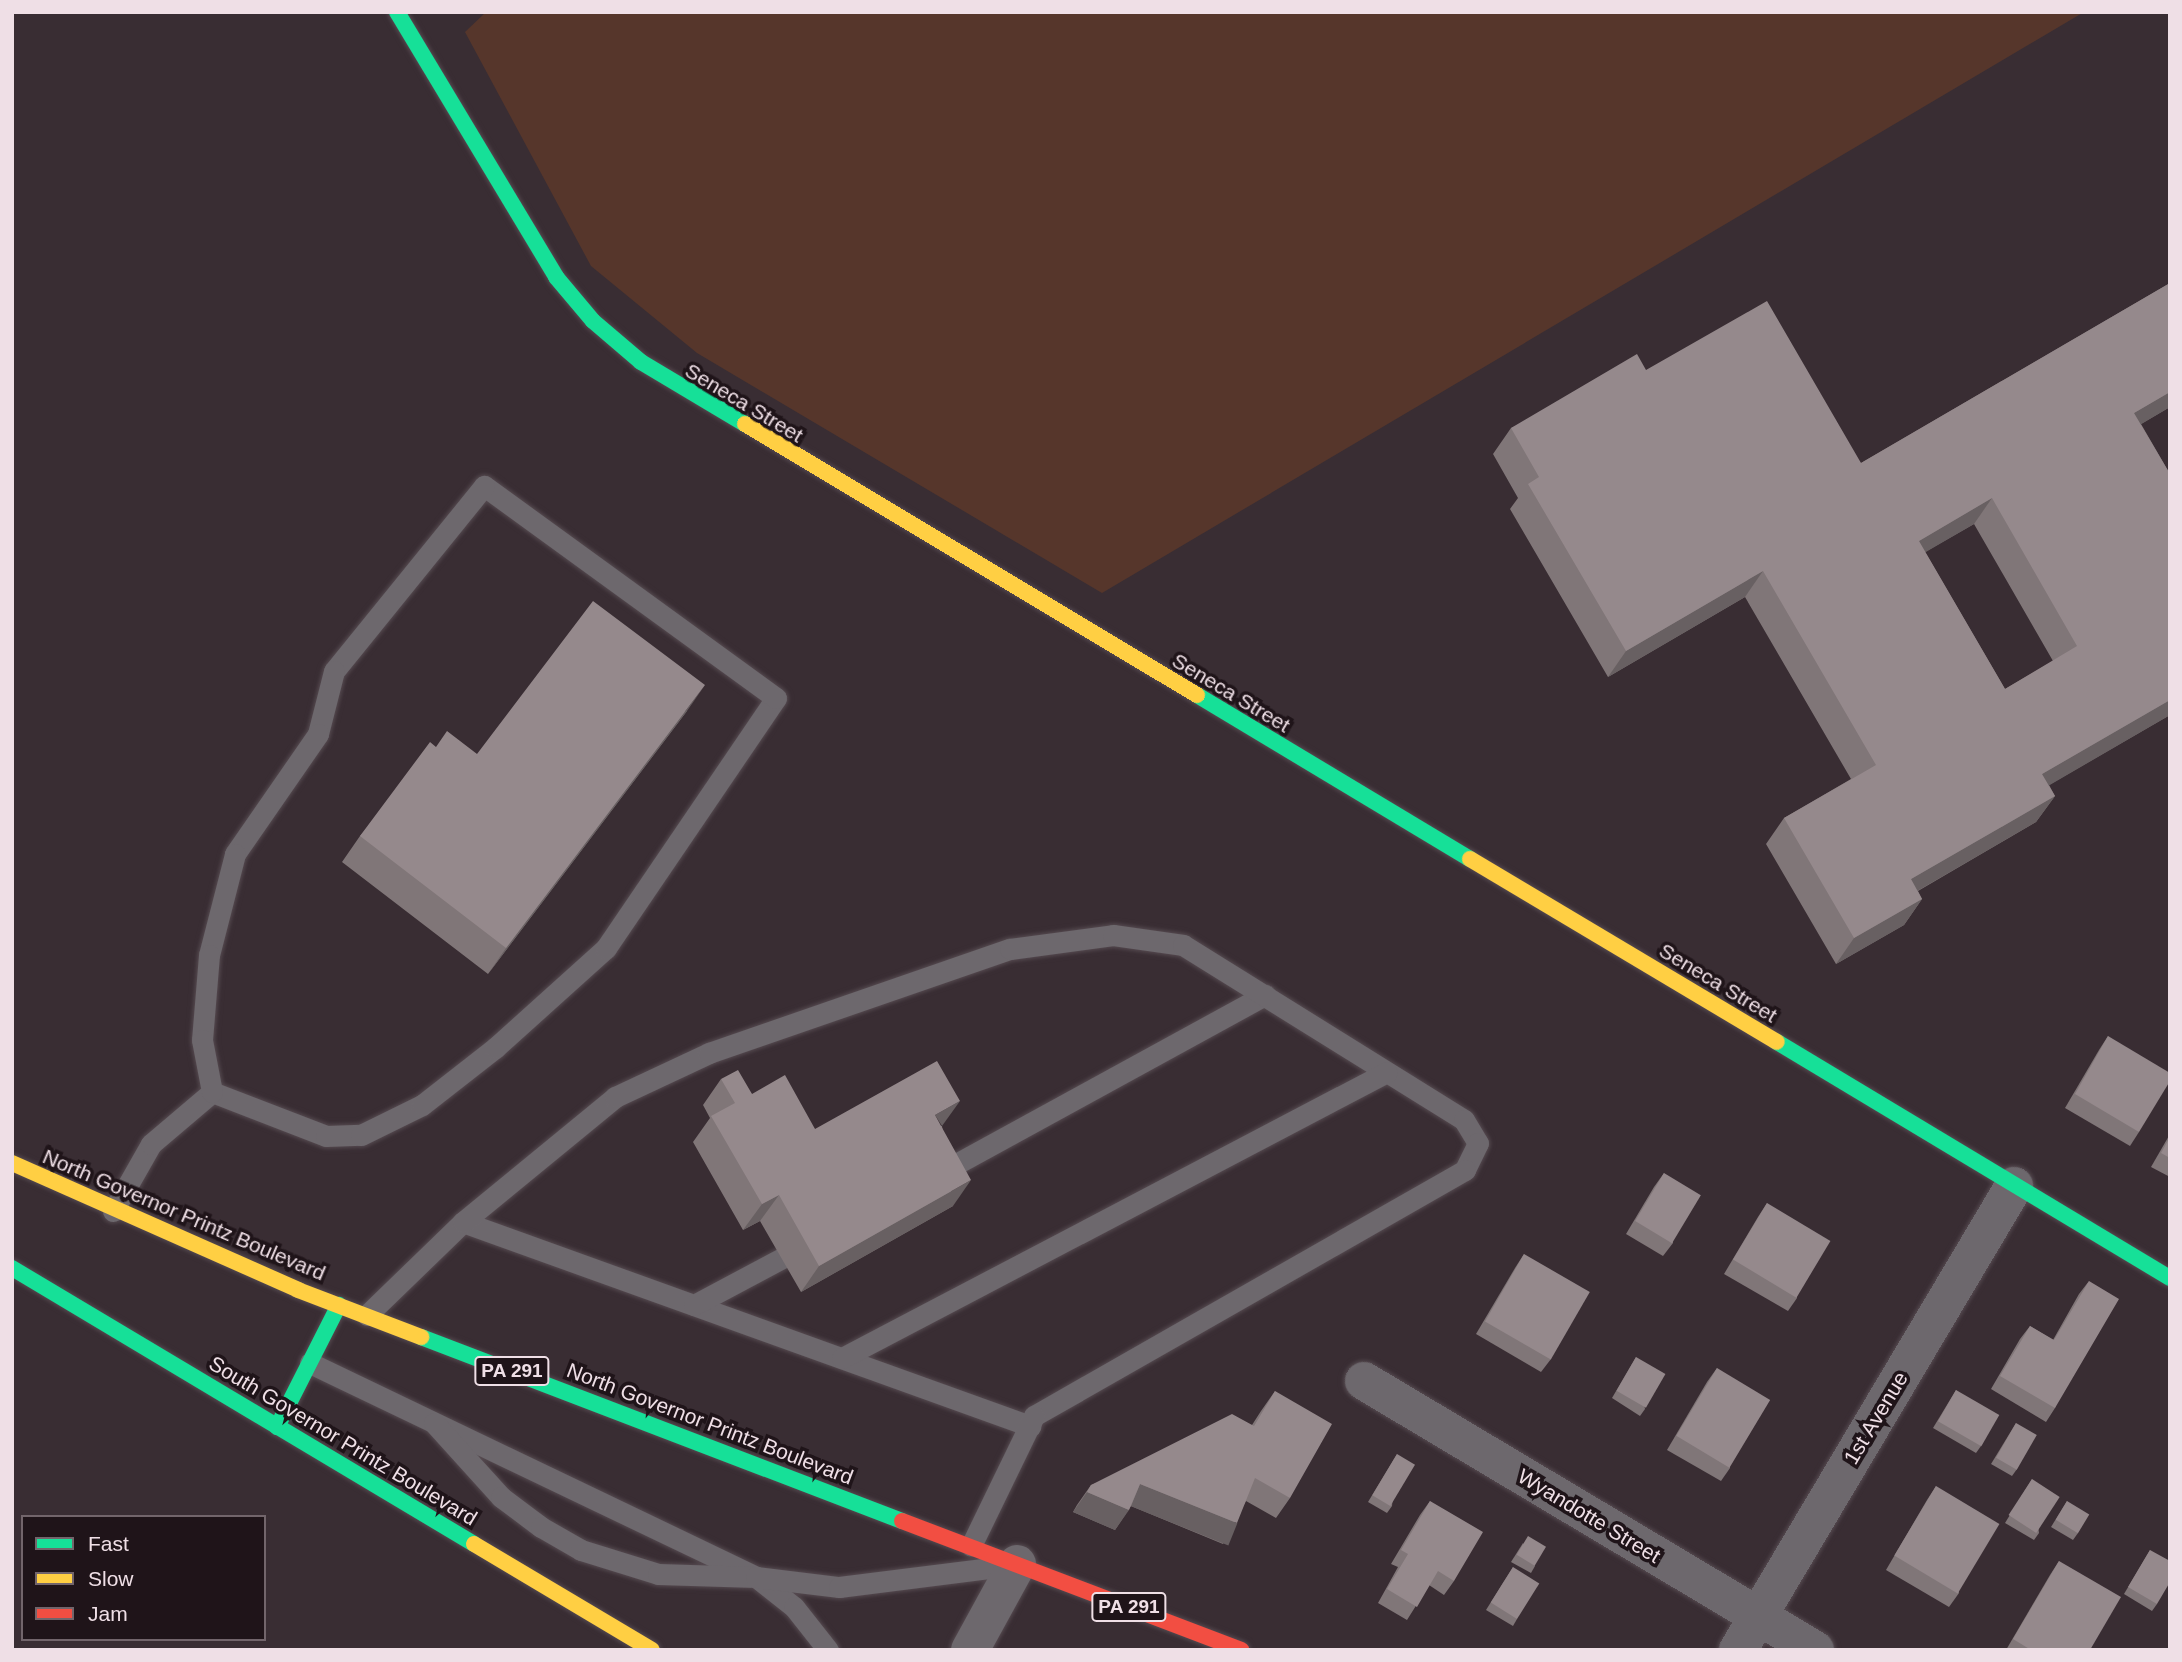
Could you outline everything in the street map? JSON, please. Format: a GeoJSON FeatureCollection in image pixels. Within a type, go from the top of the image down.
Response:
{"type":"FeatureCollection","features":[{"type":"Feature","properties":{"kind":"main road","name":"Seneca Street"},"geometry":{"type":"LineString","coordinates":[[397,12],[556,277],[593,320],[641,362],[2170,1278]]}},
{"type":"Feature","properties":{"kind":"main road","name":"North Governor Printz Boulevard"},"geometry":{"type":"LineString","coordinates":[[12,1163],[113,1211],[339,1305],[1233,1648]]}},
{"type":"Feature","properties":{"kind":"main road","name":"South Governor Printz Boulevard"},"geometry":{"type":"LineString","coordinates":[[12,1268],[652,1650]]}},
{"type":"Feature","properties":{"kind":"main road"},"geometry":{"type":"LineString","coordinates":[[278,1427],[339,1305]]}},
{"type":"Feature","properties":{"kind":"street","name":"1st Avenue"},"geometry":{"type":"LineString","coordinates":[[1738,1650],[2014,1186]]}},
{"type":"Feature","properties":{"kind":"street","name":"Wyandotte Street"},"geometry":{"type":"LineString","coordinates":[[1364,1381],[1815,1650]]}},
{"type":"Feature","properties":{"kind":"street"},"geometry":{"type":"LineString","coordinates":[[970,1650],[1017,1564]]}},
{"type":"Feature","properties":{"kind":"lane"},"geometry":{"type":"LineString","coordinates":[[484,486],[776,698],[606,948],[495,1048],[422,1105],[361,1135],[326,1136],[212,1092],[202,1040],[209,956],[235,854],[318,734],[334,671],[484,486]]}},
{"type":"Feature","properties":{"kind":"lane"},"geometry":{"type":"LineString","coordinates":[[366,1315],[463,1222],[615,1097],[709,1053],[1010,949],[1113,935],[1184,944],[1464,1120],[1478,1143],[1465,1170],[1034,1416],[971,1546]]}},
{"type":"Feature","properties":{"kind":"lane"},"geometry":{"type":"LineString","coordinates":[[936,1175],[1265,995]]}},
{"type":"Feature","properties":{"kind":"lane"},"geometry":{"type":"LineString","coordinates":[[842,1358],[1387,1072]]}},
{"type":"Feature","properties":{"kind":"lane"},"geometry":{"type":"LineString","coordinates":[[113,1211],[151,1144],[212,1092]]}},
{"type":"Feature","properties":{"kind":"lane"},"geometry":{"type":"LineString","coordinates":[[463,1222],[1030,1426]]}},
{"type":"Feature","properties":{"kind":"lane"},"geometry":{"type":"LineString","coordinates":[[694,1305],[782,1258]]}},
{"type":"Feature","properties":{"kind":"lane"},"geometry":{"type":"LineString","coordinates":[[310,1363],[756,1577],[794,1607],[828,1650]]}},
{"type":"Feature","properties":{"kind":"lane"},"geometry":{"type":"LineString","coordinates":[[434,1423],[501,1497],[581,1550],[658,1574],[756,1577],[839,1587],[1017,1564]]}},
{"type":"Feature","properties":{"kind":"shaded area"},"geometry":{"type":"Polygon","coordinates":[[[486,12],[2084,12],[1102,593],[697,353],[591,266],[465,32],[486,12]]]}},
{"type":"Feature","properties":{"kind":"building"},"geometry":{"type":"Polygon","coordinates":[[[2170,283],[2170,392],[2134,413],[2170,474],[2170,700],[2042,774],[2055,796],[1911,879],[1922,899],[1854,938],[1784,818],[1876,765],[1763,571],[1626,651],[1528,484],[1539,477],[1511,428],[1637,354],[1646,370],[1767,301],[1861,463],[2170,283]],[[1992,498],[1919,541],[2005,689],[2077,646],[1992,498]]]}},
{"type":"Feature","properties":{"kind":"building"},"geometry":{"type":"Polygon","coordinates":[[[593,601],[705,685],[506,948],[360,836],[430,742],[436,747],[447,731],[477,754],[593,601]]]}},
{"type":"Feature","properties":{"kind":"building"},"geometry":{"type":"Polygon","coordinates":[[[2108,1036],[2170,1073],[2170,1081],[2139,1132],[2075,1094],[2108,1036]]]}},
{"type":"Feature","properties":{"kind":"building"},"geometry":{"type":"Polygon","coordinates":[[[937,1061],[960,1101],[935,1115],[971,1180],[819,1266],[779,1195],[762,1204],[711,1116],[735,1103],[721,1079],[738,1070],[752,1094],[785,1075],[815,1129],[937,1061]]]}},
{"type":"Feature","properties":{"kind":"building"},"geometry":{"type":"Polygon","coordinates":[[[2170,1137],[2170,1158],[2161,1153],[2170,1137]]]}},
{"type":"Feature","properties":{"kind":"building"},"geometry":{"type":"Polygon","coordinates":[[[1664,1173],[1701,1195],[1672,1243],[1635,1221],[1664,1173]]]}},
{"type":"Feature","properties":{"kind":"building"},"geometry":{"type":"Polygon","coordinates":[[[1767,1203],[1830,1241],[1796,1298],[1733,1260],[1767,1203]]]}},
{"type":"Feature","properties":{"kind":"building"},"geometry":{"type":"Polygon","coordinates":[[[1524,1254],[1590,1292],[1551,1360],[1485,1322],[1524,1254]]]}},
{"type":"Feature","properties":{"kind":"building"},"geometry":{"type":"Polygon","coordinates":[[[2089,1281],[2119,1299],[2055,1408],[2000,1376],[2030,1326],[2054,1340],[2089,1281]]]}},
{"type":"Feature","properties":{"kind":"building"},"geometry":{"type":"Polygon","coordinates":[[[1636,1357],[1665,1374],[1646,1408],[1616,1391],[1636,1357]]]}},
{"type":"Feature","properties":{"kind":"building"},"geometry":{"type":"Polygon","coordinates":[[[1717,1368],[1770,1400],[1729,1468],[1676,1436],[1717,1368]]]}},
{"type":"Feature","properties":{"kind":"building"},"geometry":{"type":"Polygon","coordinates":[[[1956,1390],[1999,1415],[1981,1446],[1938,1421],[1956,1390]]]}},
{"type":"Feature","properties":{"kind":"building"},"geometry":{"type":"Polygon","coordinates":[[[1275,1391],[1332,1424],[1290,1498],[1255,1478],[1237,1523],[1140,1484],[1129,1510],[1087,1492],[1091,1485],[1232,1414],[1254,1426],[1275,1391]]]}},
{"type":"Feature","properties":{"kind":"building"},"geometry":{"type":"Polygon","coordinates":[[[2016,1423],[2037,1435],[2017,1470],[1996,1458],[2016,1423]]]}},
{"type":"Feature","properties":{"kind":"building"},"geometry":{"type":"Polygon","coordinates":[[[1397,1454],[1415,1465],[1390,1506],[1372,1495],[1397,1454]]]}},
{"type":"Feature","properties":{"kind":"building"},"geometry":{"type":"Polygon","coordinates":[[[2032,1479],[2060,1497],[2036,1533],[2009,1515],[2032,1479]]]}},
{"type":"Feature","properties":{"kind":"building"},"geometry":{"type":"Polygon","coordinates":[[[1936,1486],[1999,1524],[1958,1594],[1894,1555],[1936,1486]]]}},
{"type":"Feature","properties":{"kind":"building"},"geometry":{"type":"Polygon","coordinates":[[[1430,1501],[1483,1532],[1454,1581],[1438,1571],[1417,1607],[1387,1589],[1408,1554],[1401,1550],[1430,1501]]]}},
{"type":"Feature","properties":{"kind":"building"},"geometry":{"type":"Polygon","coordinates":[[[2067,1501],[2089,1514],[2078,1533],[2056,1520],[2067,1501]]]}},
{"type":"Feature","properties":{"kind":"building"},"geometry":{"type":"Polygon","coordinates":[[[1528,1536],[1546,1547],[1535,1566],[1517,1555],[1528,1536]]]}},
{"type":"Feature","properties":{"kind":"building"},"geometry":{"type":"Polygon","coordinates":[[[2150,1550],[2170,1561],[2170,1582],[2157,1604],[2128,1587],[2150,1550]]]}},
{"type":"Feature","properties":{"kind":"building"},"geometry":{"type":"Polygon","coordinates":[[[2059,1561],[2121,1597],[2090,1650],[2031,1650],[2013,1639],[2059,1561]]]}},
{"type":"Feature","properties":{"kind":"building"},"geometry":{"type":"Polygon","coordinates":[[[1513,1567],[1539,1583],[1517,1619],[1491,1603],[1513,1567]]]}},
{"type":"Feature","properties":{"kind":"traffic: fast"},"geometry":{"type":"LineString","coordinates":[[397,12],[556,277],[593,321],[641,362],[745,424]]}},
{"type":"Feature","properties":{"kind":"traffic: fast"},"geometry":{"type":"LineString","coordinates":[[1197,695],[1470,859]]}},
{"type":"Feature","properties":{"kind":"traffic: fast"},"geometry":{"type":"LineString","coordinates":[[1777,1042],[2170,1278]]}},
{"type":"Feature","properties":{"kind":"traffic: fast"},"geometry":{"type":"LineString","coordinates":[[12,1268],[474,1544]]}},
{"type":"Feature","properties":{"kind":"traffic: fast"},"geometry":{"type":"LineString","coordinates":[[277,1427],[339,1305]]}},
{"type":"Feature","properties":{"kind":"traffic: fast"},"geometry":{"type":"LineString","coordinates":[[421,1337],[902,1521]]}},
{"type":"Feature","properties":{"kind":"traffic: slow"},"geometry":{"type":"LineString","coordinates":[[745,424],[1197,695]]}},
{"type":"Feature","properties":{"kind":"traffic: slow"},"geometry":{"type":"LineString","coordinates":[[1470,859],[1777,1042]]}},
{"type":"Feature","properties":{"kind":"traffic: slow"},"geometry":{"type":"LineString","coordinates":[[12,1163],[298,1290],[421,1337]]}},
{"type":"Feature","properties":{"kind":"traffic: slow"},"geometry":{"type":"LineString","coordinates":[[474,1544],[652,1650]]}},
{"type":"Feature","properties":{"kind":"traffic: jam"},"geometry":{"type":"LineString","coordinates":[[902,1521],[1241,1650]]}}]}
